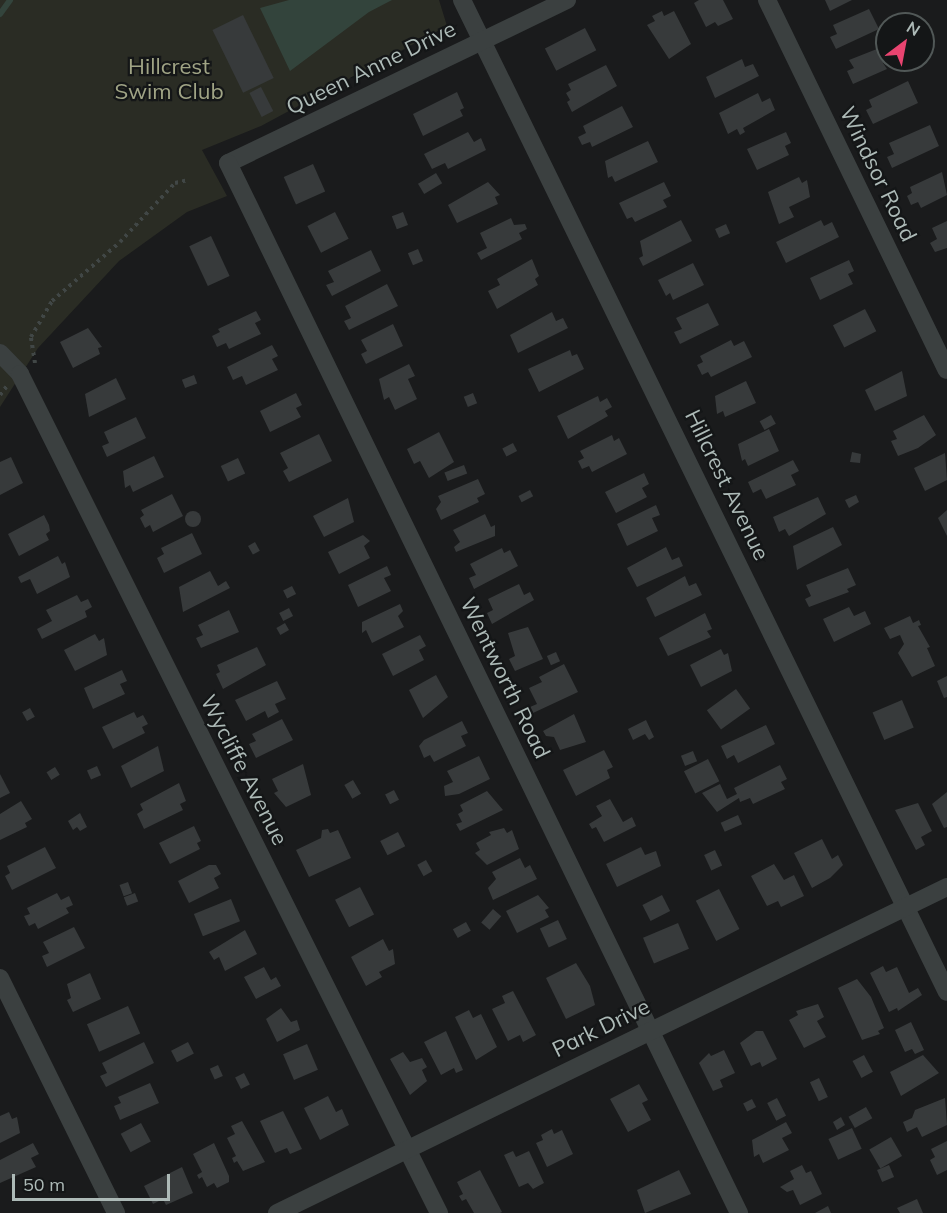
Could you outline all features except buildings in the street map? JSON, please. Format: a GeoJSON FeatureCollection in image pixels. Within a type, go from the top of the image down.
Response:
{"type":"FeatureCollection","features":[{"type":"Feature","properties":{"kind":"street","name":"Hillcrest Avenue"},"geometry":{"type":"LineString","coordinates":[[462,0],[947,992]]}},
{"type":"Feature","properties":{"kind":"street","name":"Queen Anne Drive"},"geometry":{"type":"LineString","coordinates":[[228,163],[567,0]]}},
{"type":"Feature","properties":{"kind":"street","name":"Windsor Road"},"geometry":{"type":"LineString","coordinates":[[767,0],[947,370]]}},
{"type":"Feature","properties":{"kind":"street","name":"Wentworth Road"},"geometry":{"type":"LineString","coordinates":[[228,163],[739,1213]]}},
{"type":"Feature","properties":{"kind":"street","name":"Wycliffe Avenue"},"geometry":{"type":"LineString","coordinates":[[0,353],[20,374],[439,1213]]}},
{"type":"Feature","properties":{"kind":"street","name":"Park Drive"},"geometry":{"type":"LineString","coordinates":[[277,1213],[947,887]]}},
{"type":"Feature","properties":{"kind":"street"},"geometry":{"type":"LineString","coordinates":[[0,978],[116,1213]]}},
{"type":"Feature","properties":{"kind":"path"},"geometry":{"type":"LineString","coordinates":[[20,374],[35,364],[31,336],[52,301],[120,242],[175,183],[188,180]]}},
{"type":"Feature","properties":{"kind":"green space","name":"Hillcrest Swim Club"},"geometry":{"type":"Polygon","coordinates":[[[0,0],[439,0],[447,26],[261,126],[202,150],[227,196],[187,212],[119,261],[38,348],[0,407],[0,0]]]}},
{"type":"Feature","properties":{"kind":"shaded area"},"geometry":{"type":"Polygon","coordinates":[[[289,0],[392,0],[369,12],[290,71],[260,8],[289,0]]]}},
{"type":"Feature","properties":{"kind":"waterway"},"geometry":{"type":"LineString","coordinates":[[0,14],[10,0]]}}]}
